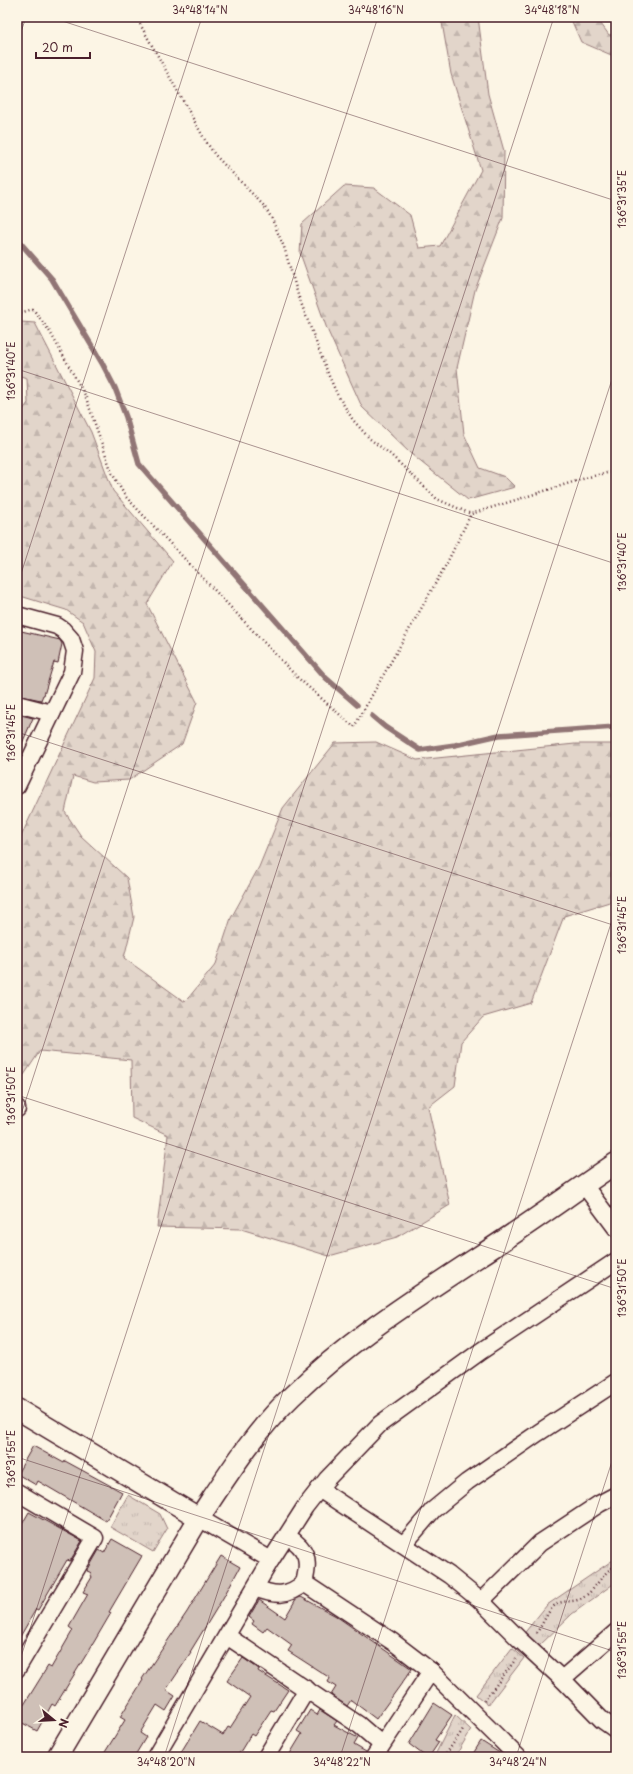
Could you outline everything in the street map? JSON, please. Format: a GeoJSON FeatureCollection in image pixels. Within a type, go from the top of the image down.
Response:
{"type":"FeatureCollection","features":[{"type":"Feature","properties":{"kind":"street"},"geometry":{"type":"LineString","coordinates":[[17,615],[57,626],[67,634],[75,651],[75,662],[72,672],[17,786]]}},
{"type":"Feature","properties":{"kind":"street"},"geometry":{"type":"LineString","coordinates":[[17,704],[52,713]]}},
{"type":"Feature","properties":{"kind":"street"},"geometry":{"type":"LineString","coordinates":[[57,1757],[199,1518],[239,1459],[261,1430],[292,1396],[324,1366],[373,1328],[616,1163]]}},
{"type":"Feature","properties":{"kind":"street"},"geometry":{"type":"LineString","coordinates":[[584,1185],[616,1228]]}},
{"type":"Feature","properties":{"kind":"street"},"geometry":{"type":"LineString","coordinates":[[155,1757],[271,1560],[305,1507],[319,1489],[380,1424],[481,1351],[616,1261]]}},
{"type":"Feature","properties":{"kind":"street"},"geometry":{"type":"LineString","coordinates":[[404,1544],[433,1510],[467,1482],[616,1382]]}},
{"type":"Feature","properties":{"kind":"street"},"geometry":{"type":"LineString","coordinates":[[17,1409],[271,1560]]}},
{"type":"Feature","properties":{"kind":"street"},"geometry":{"type":"LineString","coordinates":[[319,1489],[449,1574],[481,1600],[602,1720],[616,1730]]}},
{"type":"Feature","properties":{"kind":"street"},"geometry":{"type":"LineString","coordinates":[[17,1492],[95,1538],[17,1669]]}},
{"type":"Feature","properties":{"kind":"street"},"geometry":{"type":"LineString","coordinates":[[481,1600],[540,1543],[599,1504],[616,1495]]}},
{"type":"Feature","properties":{"kind":"street"},"geometry":{"type":"LineString","coordinates":[[255,1588],[271,1594],[280,1594],[297,1589],[304,1583],[308,1569],[307,1560],[304,1552],[297,1543],[287,1536]]}},
{"type":"Feature","properties":{"kind":"street"},"geometry":{"type":"LineString","coordinates":[[304,1583],[392,1642],[431,1671],[475,1713],[516,1756]]}},
{"type":"Feature","properties":{"kind":"street"},"geometry":{"type":"LineString","coordinates":[[562,1679],[616,1632]]}},
{"type":"Feature","properties":{"kind":"street"},"geometry":{"type":"LineString","coordinates":[[227,1636],[359,1725],[378,1750],[431,1671]]}},
{"type":"Feature","properties":{"kind":"street"},"geometry":{"type":"LineString","coordinates":[[266,1757],[307,1690]]}},
{"type":"Feature","properties":{"kind":"path"},"geometry":{"type":"LineString","coordinates":[[17,26],[26,17]]}},
{"type":"Feature","properties":{"kind":"path"},"geometry":{"type":"LineString","coordinates":[[136,17],[205,140],[215,155],[264,206],[271,217],[284,247],[298,295],[337,394],[353,420],[370,439],[390,454],[437,499],[471,514],[589,477],[611,472],[616,474]]}},
{"type":"Feature","properties":{"kind":"path"},"geometry":{"type":"LineString","coordinates":[[17,314],[33,309],[50,332],[85,395],[112,473],[126,496],[297,677],[354,727],[447,563],[471,514]]}},
{"type":"Feature","properties":{"kind":"path"},"geometry":{"type":"LineString","coordinates":[[444,1757],[526,1645],[541,1628],[553,1606],[564,1601],[579,1600],[600,1582],[609,1568],[616,1566]]}},
{"type":"Feature","properties":{"kind":"green space"},"geometry":{"type":"Polygon","coordinates":[[[441,17],[478,17],[488,94],[504,151],[503,218],[475,290],[457,368],[464,434],[480,468],[505,477],[515,487],[468,500],[411,454],[362,407],[327,329],[300,253],[302,224],[344,186],[374,188],[410,215],[419,248],[440,246],[481,170],[451,74],[441,17]]]}},
{"type":"Feature","properties":{"kind":"green space"},"geometry":{"type":"Polygon","coordinates":[[[570,17],[596,17],[609,35],[616,34],[616,57],[581,42],[570,17]]]}},
{"type":"Feature","properties":{"kind":"green space"},"geometry":{"type":"Polygon","coordinates":[[[21,322],[35,323],[91,432],[113,491],[173,561],[147,604],[197,702],[182,744],[129,780],[93,782],[73,776],[65,812],[81,836],[127,878],[134,917],[124,958],[185,1002],[216,964],[231,918],[259,867],[283,808],[335,743],[376,742],[417,760],[575,744],[616,744],[616,900],[564,916],[531,1003],[483,1017],[461,1042],[455,1086],[428,1107],[450,1205],[397,1237],[329,1256],[241,1229],[157,1227],[168,1135],[132,1118],[131,1060],[40,1051],[24,1075],[17,1071],[17,845],[95,678],[96,652],[83,622],[66,610],[17,595],[17,418],[28,403],[27,378],[17,375],[17,325],[21,322]]]}},
{"type":"Feature","properties":{"kind":"green space"},"geometry":{"type":"Polygon","coordinates":[[[128,1495],[160,1514],[167,1529],[153,1552],[110,1527],[128,1495]]]}},
{"type":"Feature","properties":{"kind":"green space"},"geometry":{"type":"Polygon","coordinates":[[[616,1558],[616,1582],[572,1614],[537,1648],[522,1636],[547,1605],[616,1558]]]}},
{"type":"Feature","properties":{"kind":"green space"},"geometry":{"type":"Polygon","coordinates":[[[512,1648],[524,1658],[488,1705],[476,1695],[512,1648]]]}},
{"type":"Feature","properties":{"kind":"green space"},"geometry":{"type":"Polygon","coordinates":[[[455,1715],[471,1730],[455,1757],[434,1757],[455,1715]]]}},
{"type":"Feature","properties":{"kind":"building"},"geometry":{"type":"Polygon","coordinates":[[[17,630],[60,640],[62,644],[58,663],[54,662],[44,695],[41,700],[17,695],[17,630]]]}},
{"type":"Feature","properties":{"kind":"building"},"geometry":{"type":"Polygon","coordinates":[[[17,714],[33,718],[17,755],[17,714]]]}},
{"type":"Feature","properties":{"kind":"building"},"geometry":{"type":"Polygon","coordinates":[[[33,1446],[64,1463],[65,1461],[122,1492],[106,1521],[38,1481],[36,1485],[17,1474],[33,1446]]]}},
{"type":"Feature","properties":{"kind":"building"},"geometry":{"type":"Polygon","coordinates":[[[29,1512],[82,1541],[70,1561],[67,1560],[38,1610],[36,1609],[17,1642],[17,1533],[29,1512]]]}},
{"type":"Feature","properties":{"kind":"building"},"geometry":{"type":"Polygon","coordinates":[[[112,1539],[142,1556],[109,1612],[111,1613],[94,1642],[55,1706],[52,1704],[37,1731],[17,1720],[17,1716],[48,1666],[51,1668],[73,1630],[69,1627],[88,1594],[83,1592],[92,1577],[90,1576],[92,1573],[87,1571],[99,1550],[104,1553],[112,1539]]]}},
{"type":"Feature","properties":{"kind":"building"},"geometry":{"type":"Polygon","coordinates":[[[221,1556],[240,1567],[190,1652],[191,1653],[166,1690],[175,1696],[166,1711],[157,1705],[140,1733],[146,1737],[134,1757],[102,1757],[125,1720],[120,1717],[143,1680],[142,1679],[187,1612],[221,1556]]]}},
{"type":"Feature","properties":{"kind":"building"},"geometry":{"type":"Polygon","coordinates":[[[301,1597],[336,1616],[412,1669],[376,1719],[351,1700],[347,1706],[331,1695],[336,1687],[328,1682],[330,1678],[288,1651],[292,1645],[267,1627],[263,1632],[252,1624],[254,1621],[249,1617],[259,1600],[285,1618],[296,1599],[301,1597]]]}},
{"type":"Feature","properties":{"kind":"building"},"geometry":{"type":"Polygon","coordinates":[[[243,1658],[259,1669],[258,1671],[288,1690],[274,1711],[271,1710],[254,1736],[251,1734],[237,1757],[178,1757],[200,1721],[223,1735],[228,1727],[230,1728],[250,1697],[227,1681],[243,1658]]]}},
{"type":"Feature","properties":{"kind":"building"},"geometry":{"type":"Polygon","coordinates":[[[434,1703],[452,1715],[435,1740],[439,1742],[429,1757],[426,1757],[409,1744],[434,1703]]]}},
{"type":"Feature","properties":{"kind":"building"},"geometry":{"type":"Polygon","coordinates":[[[310,1710],[317,1715],[320,1710],[337,1721],[334,1725],[358,1738],[354,1745],[366,1752],[365,1757],[288,1757],[302,1734],[297,1731],[310,1710]]]}},
{"type":"Feature","properties":{"kind":"building"},"geometry":{"type":"Polygon","coordinates":[[[481,1741],[501,1754],[504,1757],[471,1757],[481,1741]]]}},
{"type":"Feature","properties":{"kind":"waterway"},"geometry":{"type":"LineString","coordinates":[[17,239],[52,279],[102,363],[115,388],[126,417],[139,464],[326,678],[357,705]]}},
{"type":"Feature","properties":{"kind":"waterway"},"geometry":{"type":"LineString","coordinates":[[372,716],[385,727],[420,750],[455,745],[499,735],[616,727]]}}]}
